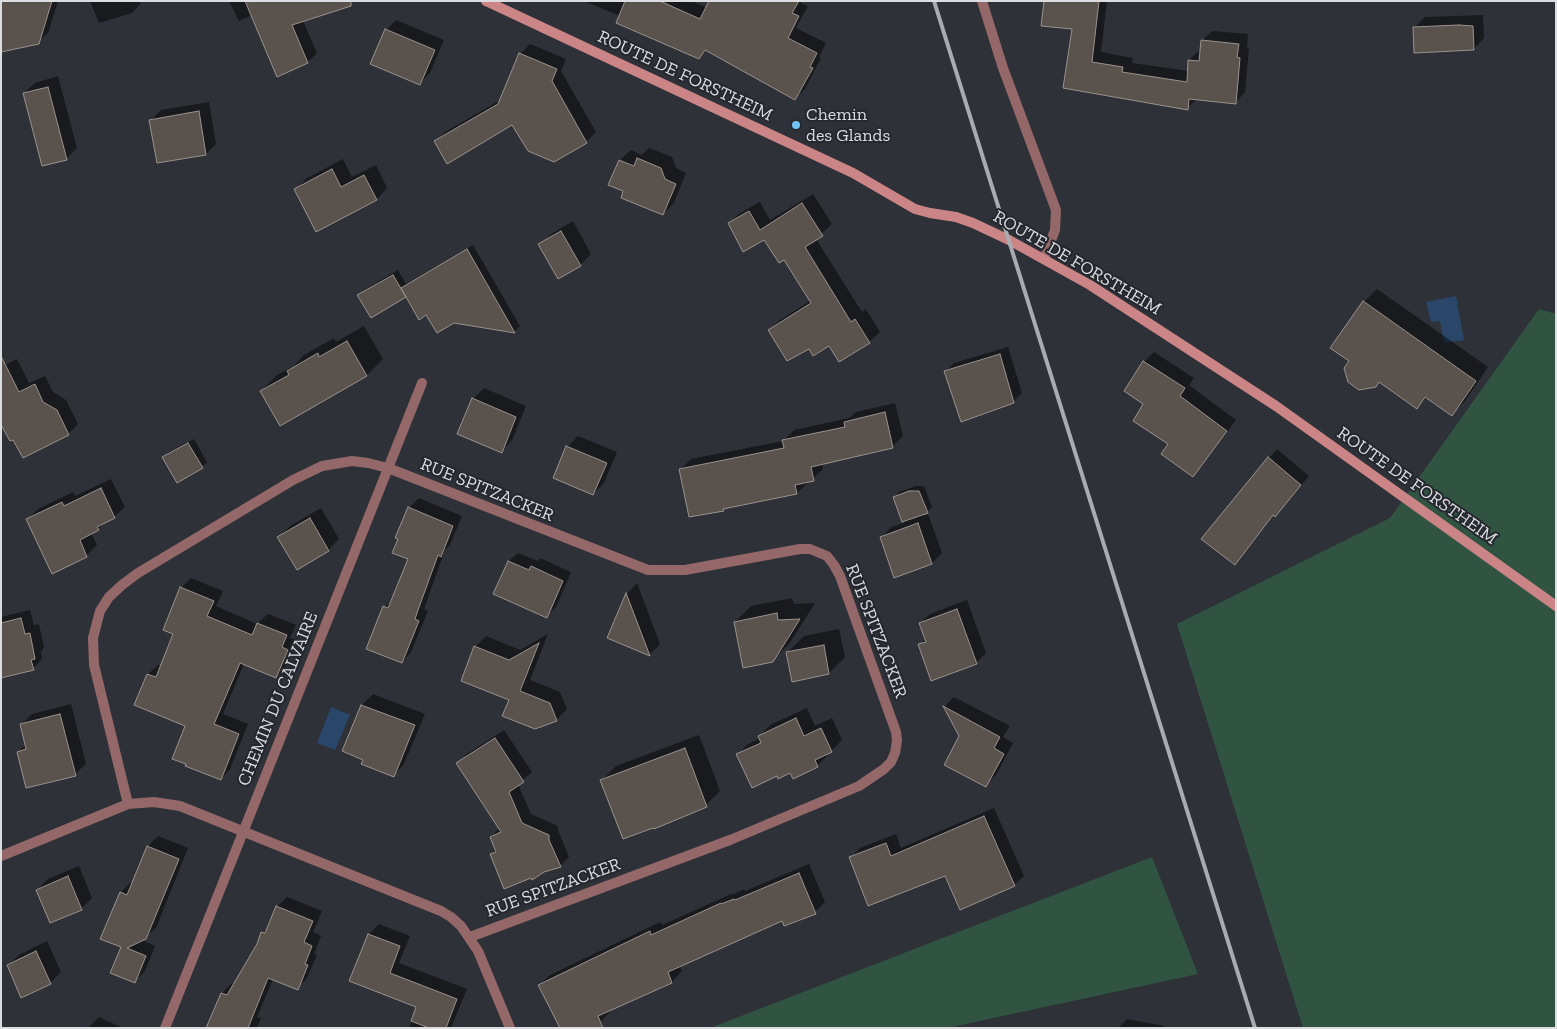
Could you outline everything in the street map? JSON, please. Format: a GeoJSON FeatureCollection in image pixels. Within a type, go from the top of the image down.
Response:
{"type":"FeatureCollection","features":[{"type":"Feature","properties":{"kind":"street","name":"ROUTE DE FORSTHEIM"},"geometry":{"type":"LineString","coordinates":[[486,1],[854,173],[915,208],[965,220],[1044,259],[1143,318],[1276,406],[1556,606]]}},
{"type":"Feature","properties":{"kind":"street"},"geometry":{"type":"LineString","coordinates":[[982,1],[1003,68],[1056,210],[1055,230],[1044,259]]}},
{"type":"Feature","properties":{"kind":"street","name":"CHEMIN DU CALVAIRE"},"geometry":{"type":"LineString","coordinates":[[165,1028],[422,383]]}},
{"type":"Feature","properties":{"kind":"street","name":"RUE SPITZACKER"},"geometry":{"type":"LineString","coordinates":[[1,856],[128,804],[154,802],[180,806],[442,911],[461,926],[470,937],[730,840],[859,786],[874,777],[891,762],[897,741],[896,732],[840,576],[827,556],[819,551],[800,549],[685,570],[648,570],[388,468],[352,461],[336,463],[308,472],[138,573],[109,597],[100,611],[95,624],[92,650],[128,804]]}},
{"type":"Feature","properties":{"kind":"street"},"geometry":{"type":"LineString","coordinates":[[470,937],[478,951],[510,1028]]}},
{"type":"Feature","properties":{"kind":"green space"},"geometry":{"type":"Polygon","coordinates":[[[1539,309],[1556,314],[1556,1028],[1303,1028],[1177,624],[1390,518],[1539,309]]]}},
{"type":"Feature","properties":{"kind":"green space"},"geometry":{"type":"Polygon","coordinates":[[[1152,857],[1198,974],[947,1028],[710,1028],[1152,857]]]}},
{"type":"Feature","properties":{"kind":"water"},"geometry":{"type":"Polygon","coordinates":[[[1456,296],[1464,340],[1444,343],[1440,321],[1431,322],[1426,302],[1456,296]]]}},
{"type":"Feature","properties":{"kind":"water"},"geometry":{"type":"Polygon","coordinates":[[[331,707],[350,715],[335,750],[317,743],[331,707]]]}},
{"type":"Feature","properties":{"kind":"building"},"geometry":{"type":"Polygon","coordinates":[[[1,1],[52,1],[39,44],[1,52],[1,1]]]}},
{"type":"Feature","properties":{"kind":"building"},"geometry":{"type":"Polygon","coordinates":[[[245,1],[351,1],[351,6],[292,25],[308,63],[277,77],[245,1]]]}},
{"type":"Feature","properties":{"kind":"building"},"geometry":{"type":"Polygon","coordinates":[[[625,1],[660,1],[700,19],[709,1],[799,1],[792,13],[799,16],[788,38],[817,53],[810,67],[813,68],[795,100],[705,50],[699,59],[616,23],[625,1]]]}},
{"type":"Feature","properties":{"kind":"building"},"geometry":{"type":"Polygon","coordinates":[[[1044,1],[1099,1],[1092,62],[1123,67],[1122,72],[1187,82],[1188,60],[1199,61],[1201,40],[1239,44],[1237,57],[1240,58],[1236,104],[1189,99],[1188,110],[1063,88],[1072,29],[1041,26],[1044,1]]]}},
{"type":"Feature","properties":{"kind":"building"},"geometry":{"type":"Polygon","coordinates":[[[1473,26],[1474,50],[1414,53],[1413,27],[1473,26]]]}},
{"type":"Feature","properties":{"kind":"building"},"geometry":{"type":"Polygon","coordinates":[[[385,29],[435,50],[420,85],[370,64],[385,29]]]}},
{"type":"Feature","properties":{"kind":"building"},"geometry":{"type":"Polygon","coordinates":[[[519,53],[557,69],[552,81],[587,143],[554,162],[528,151],[512,125],[447,164],[434,141],[498,104],[519,53]]]}},
{"type":"Feature","properties":{"kind":"building"},"geometry":{"type":"Polygon","coordinates":[[[48,87],[67,160],[42,166],[23,93],[48,87]]]}},
{"type":"Feature","properties":{"kind":"building"},"geometry":{"type":"Polygon","coordinates":[[[199,111],[206,155],[157,163],[149,120],[199,111]]]}},
{"type":"Feature","properties":{"kind":"building"},"geometry":{"type":"Polygon","coordinates":[[[637,158],[661,168],[665,179],[676,184],[663,215],[621,198],[623,191],[608,185],[619,160],[634,166],[637,158]]]}},
{"type":"Feature","properties":{"kind":"building"},"geometry":{"type":"Polygon","coordinates":[[[332,169],[341,187],[364,175],[377,200],[316,232],[294,189],[332,169]]]}},
{"type":"Feature","properties":{"kind":"building"},"geometry":{"type":"Polygon","coordinates":[[[802,203],[823,236],[805,247],[851,322],[855,319],[870,343],[839,362],[829,346],[813,356],[809,349],[787,361],[768,330],[811,303],[784,260],[779,263],[764,240],[743,252],[728,223],[749,211],[760,230],[802,203]]]}},
{"type":"Feature","properties":{"kind":"building"},"geometry":{"type":"Polygon","coordinates":[[[561,231],[581,266],[558,279],[538,244],[561,231]]]}},
{"type":"Feature","properties":{"kind":"building"},"geometry":{"type":"Polygon","coordinates":[[[467,249],[515,333],[454,323],[437,333],[426,315],[419,320],[401,288],[467,249]]]}},
{"type":"Feature","properties":{"kind":"building"},"geometry":{"type":"Polygon","coordinates":[[[393,275],[406,297],[371,318],[357,295],[393,275]]]}},
{"type":"Feature","properties":{"kind":"building"},"geometry":{"type":"Polygon","coordinates":[[[1363,301],[1476,381],[1452,416],[1425,397],[1417,409],[1379,382],[1376,387],[1359,390],[1348,382],[1344,368],[1349,361],[1330,348],[1363,301]]]}},
{"type":"Feature","properties":{"kind":"building"},"geometry":{"type":"Polygon","coordinates":[[[347,341],[367,376],[280,426],[260,391],[289,375],[287,371],[318,353],[319,357],[347,341]]]}},
{"type":"Feature","properties":{"kind":"building"},"geometry":{"type":"Polygon","coordinates":[[[1000,354],[1014,403],[961,422],[944,371],[1000,354]]]}},
{"type":"Feature","properties":{"kind":"building"},"geometry":{"type":"Polygon","coordinates":[[[1,356],[19,392],[35,384],[43,402],[57,410],[69,435],[23,458],[13,440],[10,441],[1,425],[1,356]]]}},
{"type":"Feature","properties":{"kind":"building"},"geometry":{"type":"Polygon","coordinates":[[[1143,361],[1185,388],[1180,396],[1227,431],[1193,477],[1161,454],[1168,444],[1133,421],[1143,404],[1124,391],[1143,361]]]}},
{"type":"Feature","properties":{"kind":"building"},"geometry":{"type":"Polygon","coordinates":[[[472,398],[516,417],[502,453],[457,434],[472,398]]]}},
{"type":"Feature","properties":{"kind":"building"},"geometry":{"type":"Polygon","coordinates":[[[885,412],[893,448],[811,467],[814,481],[795,485],[797,494],[689,517],[679,469],[784,448],[782,440],[845,427],[844,422],[885,412]]]}},
{"type":"Feature","properties":{"kind":"building"},"geometry":{"type":"Polygon","coordinates":[[[188,443],[203,468],[177,483],[162,457],[188,443]]]}},
{"type":"Feature","properties":{"kind":"building"},"geometry":{"type":"Polygon","coordinates":[[[566,446],[607,463],[593,495],[553,478],[566,446]]]}},
{"type":"Feature","properties":{"kind":"building"},"geometry":{"type":"Polygon","coordinates":[[[1268,457],[1301,485],[1275,517],[1273,515],[1235,565],[1201,539],[1268,457]]]}},
{"type":"Feature","properties":{"kind":"building"},"geometry":{"type":"Polygon","coordinates":[[[101,488],[115,518],[97,527],[99,530],[80,540],[87,557],[52,574],[26,519],[62,502],[64,506],[101,488]]]}},
{"type":"Feature","properties":{"kind":"building"},"geometry":{"type":"Polygon","coordinates":[[[909,491],[919,491],[928,513],[902,522],[893,497],[909,491]]]}},
{"type":"Feature","properties":{"kind":"building"},"geometry":{"type":"Polygon","coordinates":[[[408,507],[453,526],[441,557],[438,555],[415,619],[419,621],[402,663],[366,649],[383,606],[388,608],[408,559],[392,553],[398,539],[395,538],[408,507]]]}},
{"type":"Feature","properties":{"kind":"building"},"geometry":{"type":"Polygon","coordinates":[[[310,518],[329,551],[297,570],[277,537],[310,518]]]}},
{"type":"Feature","properties":{"kind":"building"},"geometry":{"type":"Polygon","coordinates":[[[918,523],[932,564],[894,578],[880,537],[918,523]]]}},
{"type":"Feature","properties":{"kind":"building"},"geometry":{"type":"Polygon","coordinates":[[[508,561],[529,570],[531,566],[563,581],[547,618],[493,594],[508,561]]]}},
{"type":"Feature","properties":{"kind":"building"},"geometry":{"type":"Polygon","coordinates":[[[180,587],[214,601],[207,616],[252,635],[257,623],[287,635],[282,647],[288,650],[276,678],[240,663],[214,724],[239,734],[221,780],[172,759],[185,726],[134,705],[147,674],[156,677],[173,634],[163,630],[180,587]]]}},
{"type":"Feature","properties":{"kind":"building"},"geometry":{"type":"Polygon","coordinates":[[[626,593],[650,656],[607,638],[626,593]]]}},
{"type":"Feature","properties":{"kind":"building"},"geometry":{"type":"Polygon","coordinates":[[[957,609],[977,664],[931,681],[918,644],[926,642],[919,623],[957,609]]]}},
{"type":"Feature","properties":{"kind":"building"},"geometry":{"type":"Polygon","coordinates":[[[777,613],[778,620],[800,619],[773,662],[743,668],[734,622],[777,613]]]}},
{"type":"Feature","properties":{"kind":"building"},"geometry":{"type":"Polygon","coordinates":[[[21,618],[25,634],[30,633],[35,659],[31,660],[34,670],[1,678],[1,623],[21,618]]]}},
{"type":"Feature","properties":{"kind":"building"},"geometry":{"type":"Polygon","coordinates":[[[539,643],[520,691],[550,703],[557,721],[535,729],[502,716],[509,700],[461,681],[474,646],[509,660],[539,643]]]}},
{"type":"Feature","properties":{"kind":"building"},"geometry":{"type":"Polygon","coordinates":[[[824,645],[829,674],[792,682],[786,652],[824,645]]]}},
{"type":"Feature","properties":{"kind":"building"},"geometry":{"type":"Polygon","coordinates":[[[361,705],[415,725],[394,777],[361,764],[363,760],[342,751],[361,705]]]}},
{"type":"Feature","properties":{"kind":"building"},"geometry":{"type":"Polygon","coordinates":[[[943,706],[1000,737],[994,748],[1004,754],[986,787],[944,765],[959,736],[943,706]]]}},
{"type":"Feature","properties":{"kind":"building"},"geometry":{"type":"Polygon","coordinates":[[[60,714],[76,776],[26,788],[17,752],[26,749],[20,724],[60,714]]]}},
{"type":"Feature","properties":{"kind":"building"},"geometry":{"type":"Polygon","coordinates":[[[796,718],[804,736],[821,728],[832,752],[815,760],[818,767],[793,779],[790,773],[778,779],[777,776],[752,788],[736,754],[761,743],[758,736],[796,718]]]}},
{"type":"Feature","properties":{"kind":"building"},"geometry":{"type":"Polygon","coordinates":[[[495,738],[524,782],[509,792],[522,823],[549,835],[549,840],[561,867],[544,872],[532,880],[531,878],[504,889],[490,854],[496,852],[490,837],[501,832],[456,763],[495,738]]]}},
{"type":"Feature","properties":{"kind":"building"},"geometry":{"type":"Polygon","coordinates":[[[685,748],[707,807],[654,829],[623,839],[600,780],[685,748]]]}},
{"type":"Feature","properties":{"kind":"building"},"geometry":{"type":"Polygon","coordinates":[[[984,816],[1015,886],[960,910],[945,876],[868,906],[849,857],[886,843],[891,856],[984,816]]]}},
{"type":"Feature","properties":{"kind":"building"},"geometry":{"type":"Polygon","coordinates":[[[147,846],[179,859],[146,939],[127,948],[146,956],[135,983],[110,973],[121,947],[100,939],[120,892],[127,895],[147,846]]]}},
{"type":"Feature","properties":{"kind":"building"},"geometry":{"type":"Polygon","coordinates":[[[799,873],[816,914],[784,926],[782,921],[668,972],[672,983],[598,1016],[603,1028],[560,1028],[538,985],[650,931],[651,935],[721,903],[735,900],[799,873]]]}},
{"type":"Feature","properties":{"kind":"building"},"geometry":{"type":"Polygon","coordinates":[[[68,876],[82,910],[50,923],[36,890],[68,876]]]}},
{"type":"Feature","properties":{"kind":"building"},"geometry":{"type":"Polygon","coordinates":[[[276,906],[313,921],[304,942],[312,946],[305,964],[308,965],[298,990],[268,978],[248,1028],[206,1028],[221,993],[227,995],[257,944],[261,932],[265,933],[276,906]]]}},
{"type":"Feature","properties":{"kind":"building"},"geometry":{"type":"Polygon","coordinates":[[[368,934],[400,946],[390,973],[457,999],[446,1028],[429,1028],[411,1021],[416,1007],[349,981],[368,934]]]}},
{"type":"Feature","properties":{"kind":"building"},"geometry":{"type":"Polygon","coordinates":[[[36,951],[51,984],[21,998],[7,965],[36,951]]]}},
{"type":"Feature","properties":{"kind":"railway"},"geometry":{"type":"LineString","coordinates":[[934,1],[1255,1028]]}},
{"type":"Feature","properties":{"kind":"place","name":"Chemin des Glands"},"geometry":{"type":"Point","coordinates":[796,125]}}]}
